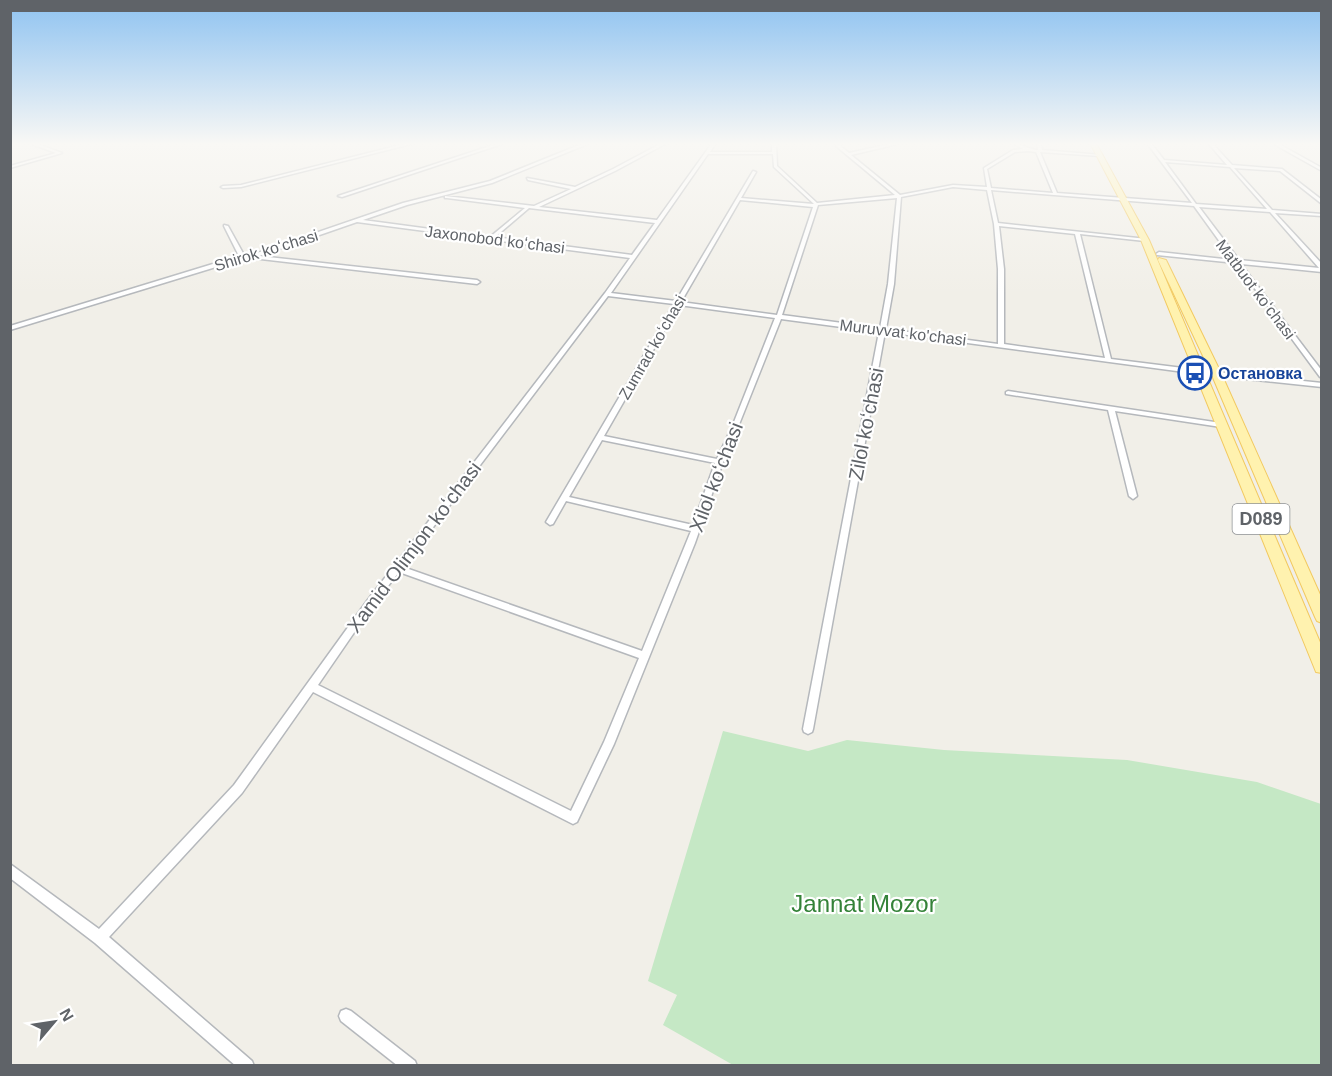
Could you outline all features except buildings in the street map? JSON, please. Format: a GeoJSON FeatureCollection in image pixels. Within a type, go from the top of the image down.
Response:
{"type":"FeatureCollection","features":[{"type":"Feature","properties":{"kind":"main road","name":"D089"},"geometry":{"type":"LineString","coordinates":[[1124,193],[1159,254],[1216,373],[1322,617]]}},
{"type":"Feature","properties":{"kind":"main road","name":"D089"},"geometry":{"type":"LineString","coordinates":[[1125,193],[1322,667]]}},
{"type":"Feature","properties":{"kind":"street"},"geometry":{"type":"LineString","coordinates":[[340,196],[349,193]]}},
{"type":"Feature","properties":{"kind":"street","name":"Shirok koʻchasi"},"geometry":{"type":"LineString","coordinates":[[10,328],[242,257],[251,257],[405,204],[452,193]]}},
{"type":"Feature","properties":{"kind":"street"},"geometry":{"type":"LineString","coordinates":[[492,238],[532,207],[565,193]]}},
{"type":"Feature","properties":{"kind":"street","name":"Xamid Olimjon koʻchasi"},"geometry":{"type":"LineString","coordinates":[[100,938],[238,789],[397,568],[607,294],[679,193]]}},
{"type":"Feature","properties":{"kind":"street","name":"Zumrad koʻchasi"},"geometry":{"type":"LineString","coordinates":[[550,522],[742,193]]}},
{"type":"Feature","properties":{"kind":"street"},"geometry":{"type":"LineString","coordinates":[[804,193],[816,205]]}},
{"type":"Feature","properties":{"kind":"street"},"geometry":{"type":"LineString","coordinates":[[896,193],[899,196]]}},
{"type":"Feature","properties":{"kind":"street"},"geometry":{"type":"LineString","coordinates":[[739,199],[816,205],[914,193]]}},
{"type":"Feature","properties":{"kind":"street"},"geometry":{"type":"LineString","coordinates":[[989,193],[996,224],[1001,269],[1001,345]]}},
{"type":"Feature","properties":{"kind":"street"},"geometry":{"type":"LineString","coordinates":[[1032,193],[1322,215]]}},
{"type":"Feature","properties":{"kind":"street","name":"Matbuot koʻchasi"},"geometry":{"type":"LineString","coordinates":[[1185,193],[1322,376]]}},
{"type":"Feature","properties":{"kind":"street"},"geometry":{"type":"LineString","coordinates":[[1255,193],[1322,269]]}},
{"type":"Feature","properties":{"kind":"street"},"geometry":{"type":"LineString","coordinates":[[1310,193],[1322,203]]}},
{"type":"Feature","properties":{"kind":"street"},"geometry":{"type":"LineString","coordinates":[[442,196],[658,222]]}},
{"type":"Feature","properties":{"kind":"street","name":"Zilol koʻchasi"},"geometry":{"type":"LineString","coordinates":[[808,729],[891,284],[899,196]]}},
{"type":"Feature","properties":{"kind":"street","name":"Xilol koʻchasi"},"geometry":{"type":"LineString","coordinates":[[311,686],[573,818],[609,744],[696,529],[719,462],[779,316],[816,205]]}},
{"type":"Feature","properties":{"kind":"street","name":"Jaxonobod koʻchasi"},"geometry":{"type":"LineString","coordinates":[[357,220],[633,256]]}},
{"type":"Feature","properties":{"kind":"street"},"geometry":{"type":"LineString","coordinates":[[996,224],[1144,239]]}},
{"type":"Feature","properties":{"kind":"street"},"geometry":{"type":"LineString","coordinates":[[226,226],[242,257]]}},
{"type":"Feature","properties":{"kind":"street"},"geometry":{"type":"LineString","coordinates":[[1077,232],[1108,359]]}},
{"type":"Feature","properties":{"kind":"street"},"geometry":{"type":"LineString","coordinates":[[1159,254],[1322,269]]}},
{"type":"Feature","properties":{"kind":"street"},"geometry":{"type":"LineString","coordinates":[[251,257],[477,282]]}},
{"type":"Feature","properties":{"kind":"street","name":"Muruvvat ko'chasi"},"geometry":{"type":"LineString","coordinates":[[607,294],[1199,372]]}},
{"type":"Feature","properties":{"kind":"street"},"geometry":{"type":"LineString","coordinates":[[1199,372],[1322,385]]}},
{"type":"Feature","properties":{"kind":"street"},"geometry":{"type":"LineString","coordinates":[[1008,393],[1221,425]]}},
{"type":"Feature","properties":{"kind":"street"},"geometry":{"type":"LineString","coordinates":[[1111,409],[1132,496]]}},
{"type":"Feature","properties":{"kind":"street"},"geometry":{"type":"LineString","coordinates":[[600,437],[719,462]]}},
{"type":"Feature","properties":{"kind":"street"},"geometry":{"type":"LineString","coordinates":[[564,498],[696,529]]}},
{"type":"Feature","properties":{"kind":"street"},"geometry":{"type":"LineString","coordinates":[[397,568],[645,656]]}},
{"type":"Feature","properties":{"kind":"street"},"geometry":{"type":"LineString","coordinates":[[10,870],[100,938],[247,1065]]}},
{"type":"Feature","properties":{"kind":"street"},"geometry":{"type":"LineString","coordinates":[[346,1016],[410,1065]]}},
{"type":"Feature","properties":{"kind":"green space","name":"Jannat Mozor"},"geometry":{"type":"Polygon","coordinates":[[[723,731],[808,751],[847,740],[944,750],[1127,760],[1257,782],[1321,804],[1321,1065],[733,1065],[663,1025],[677,995],[648,981],[723,731]]]}},
{"type":"Feature","properties":{"kind":"place","name":"Остановка"},"geometry":{"type":"Point","coordinates":[1195,373]}}]}
